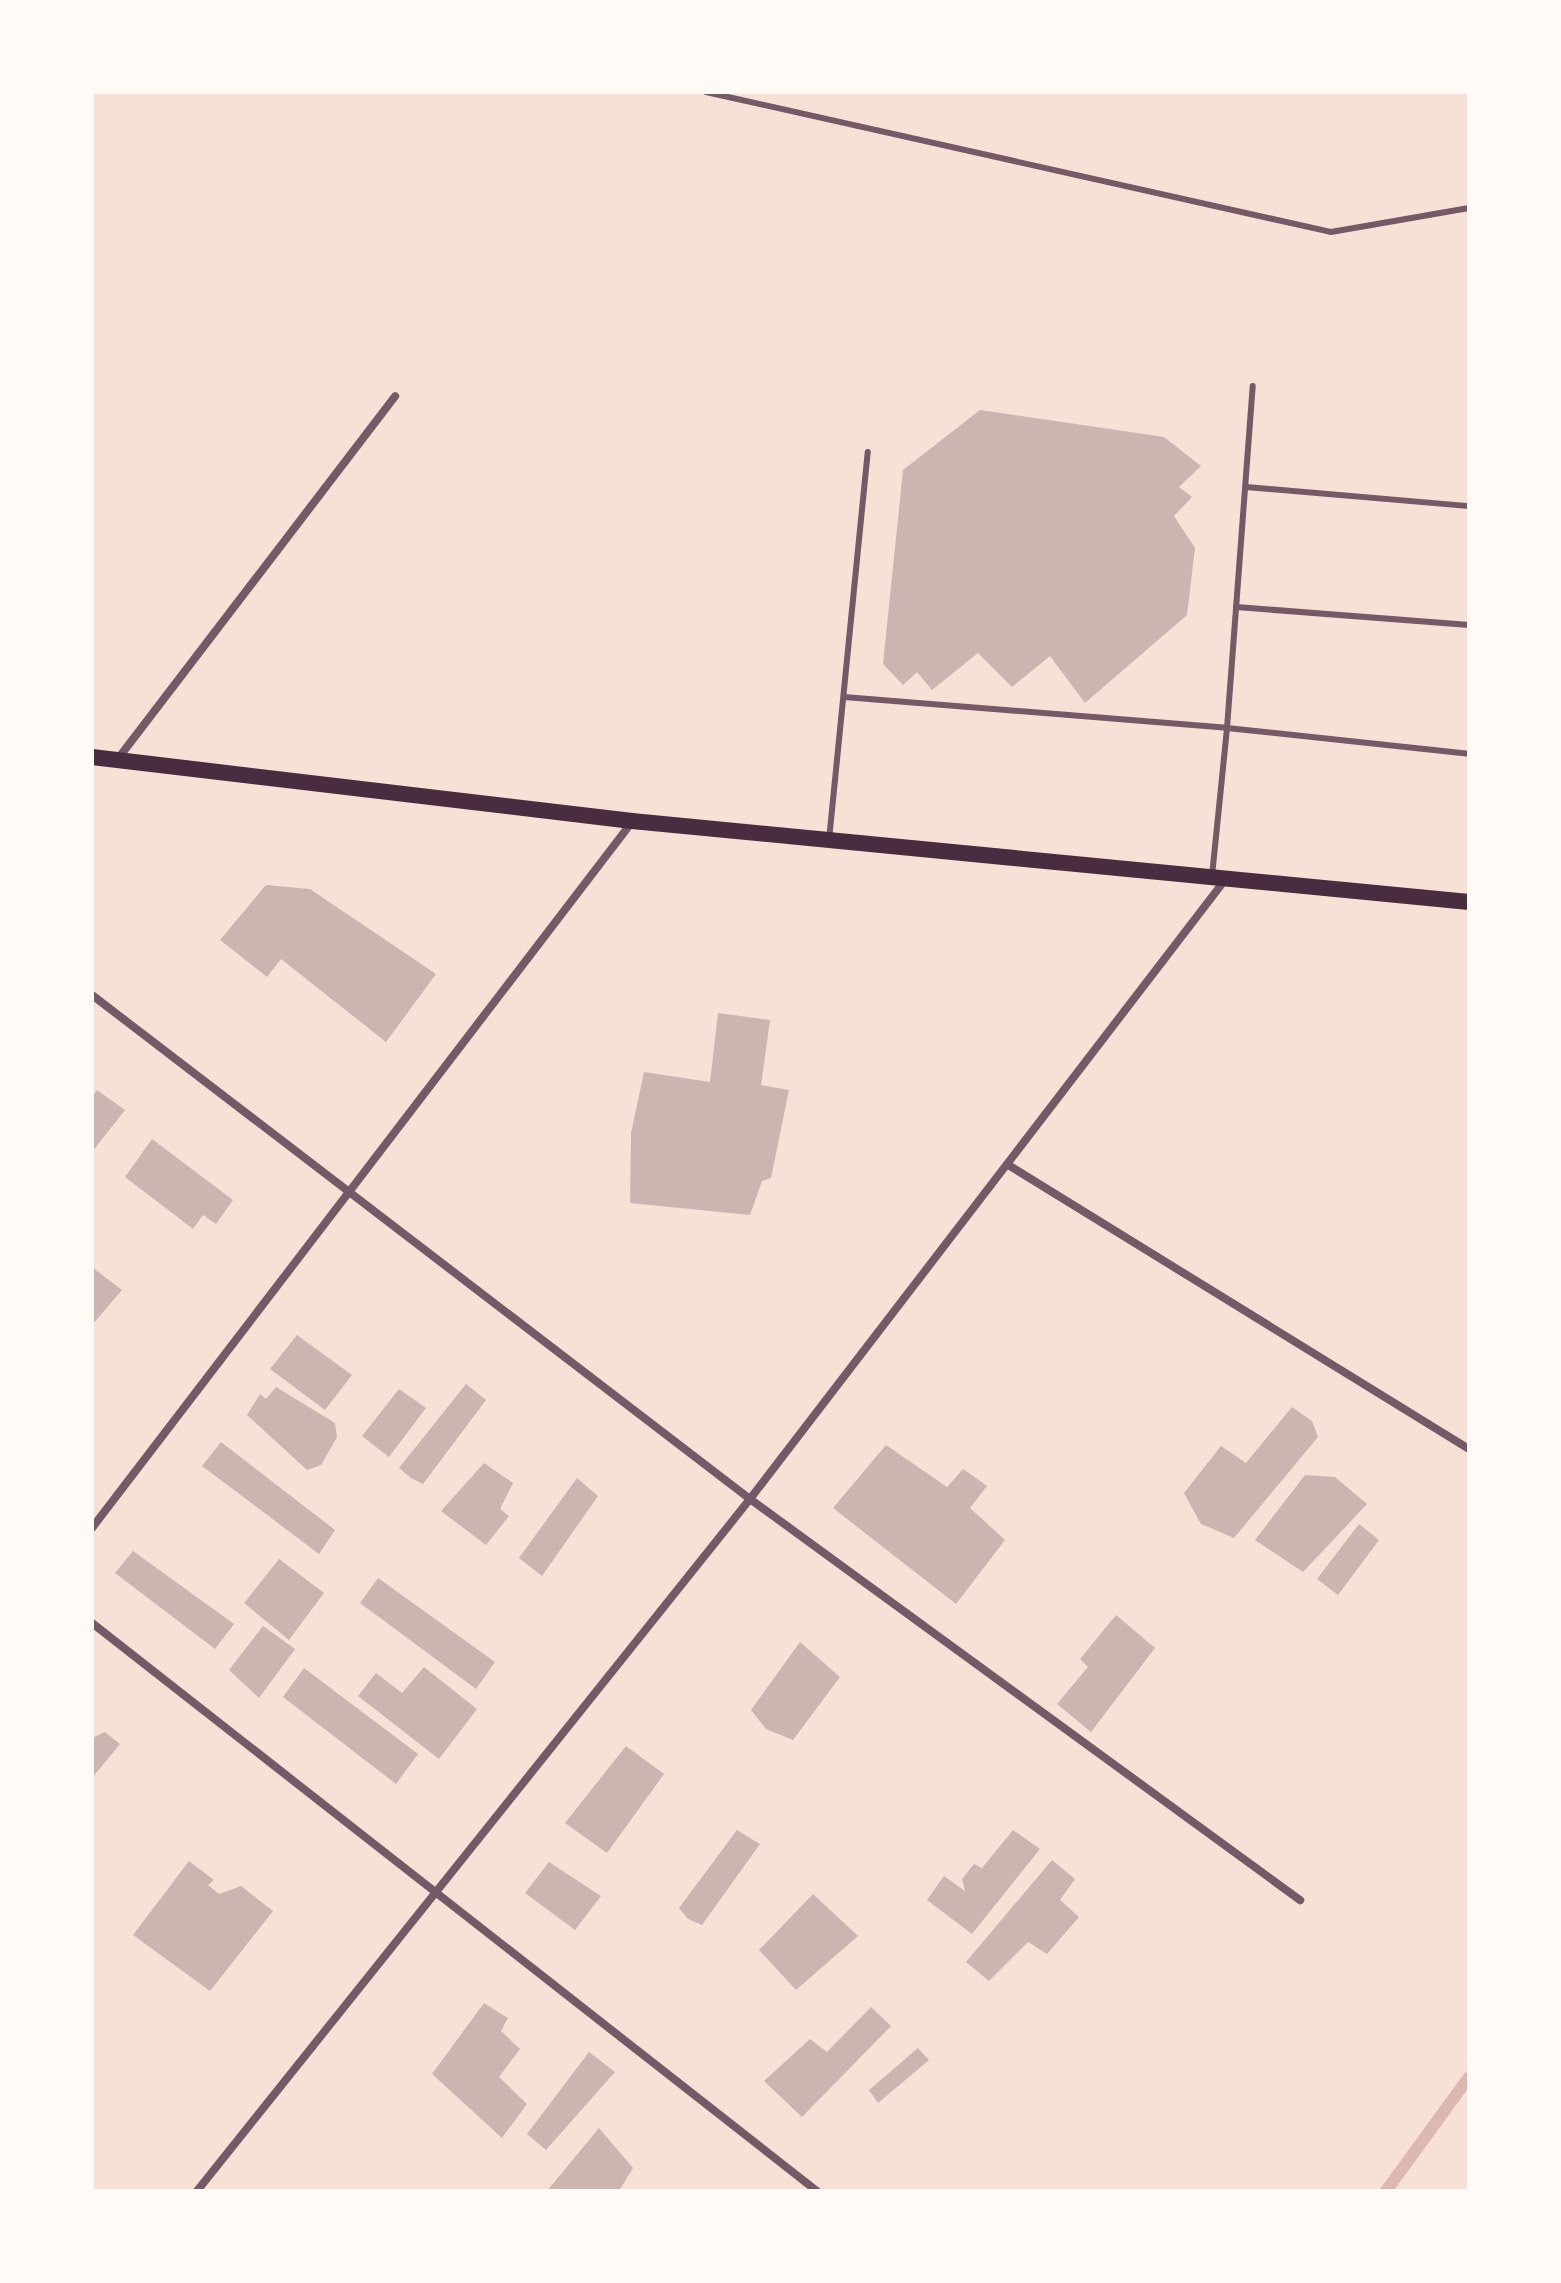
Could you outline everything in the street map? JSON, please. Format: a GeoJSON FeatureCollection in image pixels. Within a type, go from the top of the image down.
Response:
{"type":"FeatureCollection","features":[{"type":"Feature","properties":{"kind":"main road"},"geometry":{"type":"LineString","coordinates":[[92,757],[632,821],[1469,902]]}},
{"type":"Feature","properties":{"kind":"street"},"geometry":{"type":"LineString","coordinates":[[117,760],[395,396]]}},
{"type":"Feature","properties":{"kind":"street"},"geometry":{"type":"LineString","coordinates":[[92,1528],[632,821]]}},
{"type":"Feature","properties":{"kind":"street"},"geometry":{"type":"LineString","coordinates":[[197,2191],[750,1499],[1010,1166],[1218,878]]}},
{"type":"Feature","properties":{"kind":"street"},"geometry":{"type":"LineString","coordinates":[[92,995],[750,1499],[1300,1900]]}},
{"type":"Feature","properties":{"kind":"street"},"geometry":{"type":"LineString","coordinates":[[1010,1166],[1469,1449]]}},
{"type":"Feature","properties":{"kind":"street"},"geometry":{"type":"LineString","coordinates":[[92,1623],[434,1895],[817,2191]]}},
{"type":"Feature","properties":{"kind":"lane"},"geometry":{"type":"LineString","coordinates":[[706,92],[1331,232],[1469,208]]}},
{"type":"Feature","properties":{"kind":"lane"},"geometry":{"type":"LineString","coordinates":[[1218,878],[1253,386]]}},
{"type":"Feature","properties":{"kind":"lane"},"geometry":{"type":"LineString","coordinates":[[829,840],[868,452]]}},
{"type":"Feature","properties":{"kind":"lane"},"geometry":{"type":"LineString","coordinates":[[1246,487],[1469,506]]}},
{"type":"Feature","properties":{"kind":"lane"},"geometry":{"type":"LineString","coordinates":[[1236,607],[1469,625]]}},
{"type":"Feature","properties":{"kind":"lane"},"geometry":{"type":"LineString","coordinates":[[844,697],[1227,728],[1469,754]]}},
{"type":"Feature","properties":{"kind":"building"},"geometry":{"type":"Polygon","coordinates":[[[980,410],[1164,437],[1201,466],[1179,487],[1192,497],[1174,516],[1195,548],[1187,615],[1085,703],[1050,656],[1012,687],[978,653],[932,690],[917,672],[903,685],[883,664],[903,470],[980,410]]]}},
{"type":"Feature","properties":{"kind":"building"},"geometry":{"type":"Polygon","coordinates":[[[266,885],[310,889],[436,974],[386,1042],[281,959],[267,977],[220,940],[266,885]]]}},
{"type":"Feature","properties":{"kind":"building"},"geometry":{"type":"Polygon","coordinates":[[[718,1013],[770,1020],[761,1085],[789,1090],[771,1178],[762,1181],[750,1215],[630,1203],[631,1133],[644,1072],[710,1082],[718,1013]]]}},
{"type":"Feature","properties":{"kind":"building"},"geometry":{"type":"Polygon","coordinates":[[[97,1090],[125,1110],[92,1152],[92,1097],[97,1090]]]}},
{"type":"Feature","properties":{"kind":"building"},"geometry":{"type":"Polygon","coordinates":[[[152,1139],[233,1200],[216,1224],[203,1215],[193,1229],[125,1177],[152,1139]]]}},
{"type":"Feature","properties":{"kind":"building"},"geometry":{"type":"Polygon","coordinates":[[[92,1267],[122,1290],[92,1325],[92,1267]]]}},
{"type":"Feature","properties":{"kind":"building"},"geometry":{"type":"Polygon","coordinates":[[[297,1335],[352,1375],[325,1410],[270,1369],[297,1335]]]}},
{"type":"Feature","properties":{"kind":"building"},"geometry":{"type":"Polygon","coordinates":[[[466,1384],[486,1400],[423,1484],[411,1478],[399,1468],[466,1384]]]}},
{"type":"Feature","properties":{"kind":"building"},"geometry":{"type":"Polygon","coordinates":[[[276,1387],[335,1423],[337,1437],[321,1465],[307,1470],[247,1415],[260,1394],[266,1399],[276,1387]]]}},
{"type":"Feature","properties":{"kind":"building"},"geometry":{"type":"Polygon","coordinates":[[[399,1389],[426,1408],[389,1457],[362,1436],[399,1389]]]}},
{"type":"Feature","properties":{"kind":"building"},"geometry":{"type":"Polygon","coordinates":[[[1292,1407],[1312,1421],[1318,1437],[1234,1538],[1201,1524],[1184,1493],[1221,1446],[1246,1463],[1292,1407]]]}},
{"type":"Feature","properties":{"kind":"building"},"geometry":{"type":"Polygon","coordinates":[[[221,1442],[335,1530],[319,1554],[202,1466],[221,1442]]]}},
{"type":"Feature","properties":{"kind":"building"},"geometry":{"type":"Polygon","coordinates":[[[886,1445],[947,1487],[963,1469],[987,1486],[970,1508],[1005,1540],[956,1604],[833,1508],[886,1445]]]}},
{"type":"Feature","properties":{"kind":"building"},"geometry":{"type":"Polygon","coordinates":[[[484,1463],[513,1483],[500,1509],[509,1516],[486,1545],[441,1511],[484,1463]]]}},
{"type":"Feature","properties":{"kind":"building"},"geometry":{"type":"Polygon","coordinates":[[[1305,1475],[1335,1477],[1367,1504],[1303,1572],[1255,1540],[1305,1475]]]}},
{"type":"Feature","properties":{"kind":"building"},"geometry":{"type":"Polygon","coordinates":[[[577,1478],[598,1496],[542,1576],[519,1558],[577,1478]]]}},
{"type":"Feature","properties":{"kind":"building"},"geometry":{"type":"Polygon","coordinates":[[[1359,1524],[1379,1540],[1338,1595],[1317,1579],[1359,1524]]]}},
{"type":"Feature","properties":{"kind":"building"},"geometry":{"type":"Polygon","coordinates":[[[133,1551],[234,1624],[215,1649],[115,1573],[133,1551]]]}},
{"type":"Feature","properties":{"kind":"building"},"geometry":{"type":"Polygon","coordinates":[[[279,1559],[324,1593],[289,1640],[244,1603],[279,1559]]]}},
{"type":"Feature","properties":{"kind":"building"},"geometry":{"type":"Polygon","coordinates":[[[378,1578],[495,1662],[476,1689],[360,1603],[378,1578]]]}},
{"type":"Feature","properties":{"kind":"building"},"geometry":{"type":"Polygon","coordinates":[[[1116,1615],[1155,1648],[1091,1732],[1057,1704],[1088,1667],[1080,1659],[1116,1615]]]}},
{"type":"Feature","properties":{"kind":"building"},"geometry":{"type":"Polygon","coordinates":[[[263,1626],[295,1649],[259,1698],[229,1670],[263,1626]]]}},
{"type":"Feature","properties":{"kind":"building"},"geometry":{"type":"Polygon","coordinates":[[[800,1642],[840,1677],[793,1740],[766,1729],[751,1710],[800,1642]]]}},
{"type":"Feature","properties":{"kind":"building"},"geometry":{"type":"Polygon","coordinates":[[[424,1667],[477,1709],[439,1759],[358,1696],[376,1673],[402,1693],[424,1667]]]}},
{"type":"Feature","properties":{"kind":"building"},"geometry":{"type":"Polygon","coordinates":[[[304,1668],[418,1754],[396,1784],[283,1697],[304,1668]]]}},
{"type":"Feature","properties":{"kind":"building"},"geometry":{"type":"Polygon","coordinates":[[[105,1732],[120,1744],[92,1778],[92,1738],[105,1732]]]}},
{"type":"Feature","properties":{"kind":"building"},"geometry":{"type":"Polygon","coordinates":[[[626,1746],[664,1774],[607,1853],[565,1823],[626,1746]]]}},
{"type":"Feature","properties":{"kind":"building"},"geometry":{"type":"Polygon","coordinates":[[[737,1830],[760,1844],[702,1925],[688,1919],[679,1908],[737,1830]]]}},
{"type":"Feature","properties":{"kind":"building"},"geometry":{"type":"Polygon","coordinates":[[[1013,1830],[1040,1849],[972,1934],[927,1900],[944,1876],[965,1891],[962,1879],[974,1864],[982,1868],[1013,1830]]]}},
{"type":"Feature","properties":{"kind":"building"},"geometry":{"type":"Polygon","coordinates":[[[1052,1860],[1075,1879],[1060,1900],[1079,1917],[1047,1954],[1028,1942],[989,1981],[966,1962],[1052,1860]]]}},
{"type":"Feature","properties":{"kind":"building"},"geometry":{"type":"Polygon","coordinates":[[[189,1861],[214,1880],[208,1885],[219,1894],[241,1886],[273,1911],[210,1991],[133,1935],[189,1861]]]}},
{"type":"Feature","properties":{"kind":"building"},"geometry":{"type":"Polygon","coordinates":[[[549,1862],[601,1896],[575,1930],[525,1893],[549,1862]]]}},
{"type":"Feature","properties":{"kind":"building"},"geometry":{"type":"Polygon","coordinates":[[[813,1894],[858,1936],[796,1990],[759,1950],[813,1894]]]}},
{"type":"Feature","properties":{"kind":"building"},"geometry":{"type":"Polygon","coordinates":[[[484,2003],[508,2018],[501,2031],[520,2049],[499,2077],[527,2104],[502,2138],[432,2074],[484,2003]]]}},
{"type":"Feature","properties":{"kind":"building"},"geometry":{"type":"Polygon","coordinates":[[[871,2007],[891,2026],[802,2117],[764,2081],[810,2039],[827,2052],[871,2007]]]}},
{"type":"Feature","properties":{"kind":"building"},"geometry":{"type":"Polygon","coordinates":[[[918,2048],[929,2060],[878,2103],[869,2090],[918,2048]]]}},
{"type":"Feature","properties":{"kind":"building"},"geometry":{"type":"Polygon","coordinates":[[[589,2052],[615,2072],[546,2150],[527,2134],[589,2052]]]}},
{"type":"Feature","properties":{"kind":"building"},"geometry":{"type":"Polygon","coordinates":[[[599,2128],[633,2168],[619,2191],[547,2191],[599,2128]]]}},
{"type":"Feature","properties":{"kind":"waterway"},"geometry":{"type":"LineString","coordinates":[[1386,2191],[1469,2077]]}}]}
